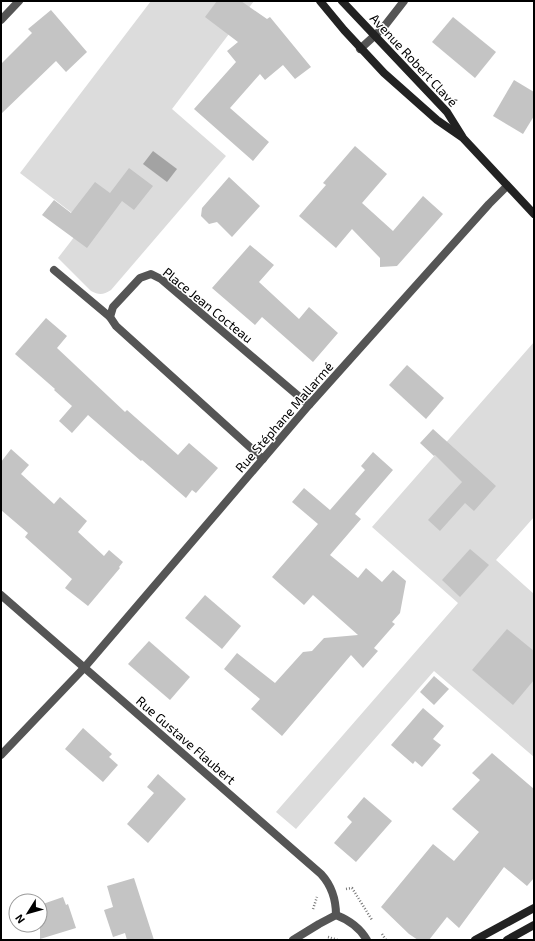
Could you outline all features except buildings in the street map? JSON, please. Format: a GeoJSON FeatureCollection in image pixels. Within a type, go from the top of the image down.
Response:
{"type":"FeatureCollection","features":[{"type":"Feature","properties":{"kind":"street"},"geometry":{"type":"LineString","coordinates":[[1,20],[20,1]]}},
{"type":"Feature","properties":{"kind":"street","name":"Avenue Robert Clavé"},"geometry":{"type":"LineString","coordinates":[[320,1],[360,49],[384,73],[432,115],[463,138],[534,214]]}},
{"type":"Feature","properties":{"kind":"street","name":"Avenue Robert Clavé"},"geometry":{"type":"LineString","coordinates":[[342,1],[448,112],[463,138]]}},
{"type":"Feature","properties":{"kind":"street"},"geometry":{"type":"LineString","coordinates":[[360,49],[383,28],[404,1]]}},
{"type":"Feature","properties":{"kind":"street","name":"Rue Stéphane Mallarmé"},"geometry":{"type":"LineString","coordinates":[[1,755],[84,668],[309,405],[507,186]]}},
{"type":"Feature","properties":{"kind":"street"},"geometry":{"type":"LineString","coordinates":[[54,270],[110,317],[116,326],[263,459]]}},
{"type":"Feature","properties":{"kind":"street","name":"Place Jean Cocteau"},"geometry":{"type":"LineString","coordinates":[[110,317],[113,307],[140,278],[151,274],[161,279],[309,405]]}},
{"type":"Feature","properties":{"kind":"street","name":"Rue Gustave Flaubert"},"geometry":{"type":"LineString","coordinates":[[1,595],[321,874],[329,882],[336,915]]}},
{"type":"Feature","properties":{"kind":"street"},"geometry":{"type":"LineString","coordinates":[[475,940],[534,908]]}},
{"type":"Feature","properties":{"kind":"street"},"geometry":{"type":"LineString","coordinates":[[293,940],[318,924],[336,915],[345,919],[362,932],[367,940]]}},
{"type":"Feature","properties":{"kind":"street"},"geometry":{"type":"LineString","coordinates":[[507,940],[534,925]]}},
{"type":"Feature","properties":{"kind":"shaded area"},"geometry":{"type":"Polygon","coordinates":[[[151,1],[254,1],[172,109],[226,156],[111,290],[103,294],[99,294],[91,291],[58,258],[85,223],[20,173],[151,1]]]}},
{"type":"Feature","properties":{"kind":"shaded area"},"geometry":{"type":"Polygon","coordinates":[[[153,151],[177,169],[167,182],[143,164],[153,151]]]}},
{"type":"Feature","properties":{"kind":"shaded area"},"geometry":{"type":"Polygon","coordinates":[[[534,342],[534,517],[496,560],[534,594],[534,757],[434,671],[296,829],[276,812],[458,603],[372,527],[534,342]]]}}]}
